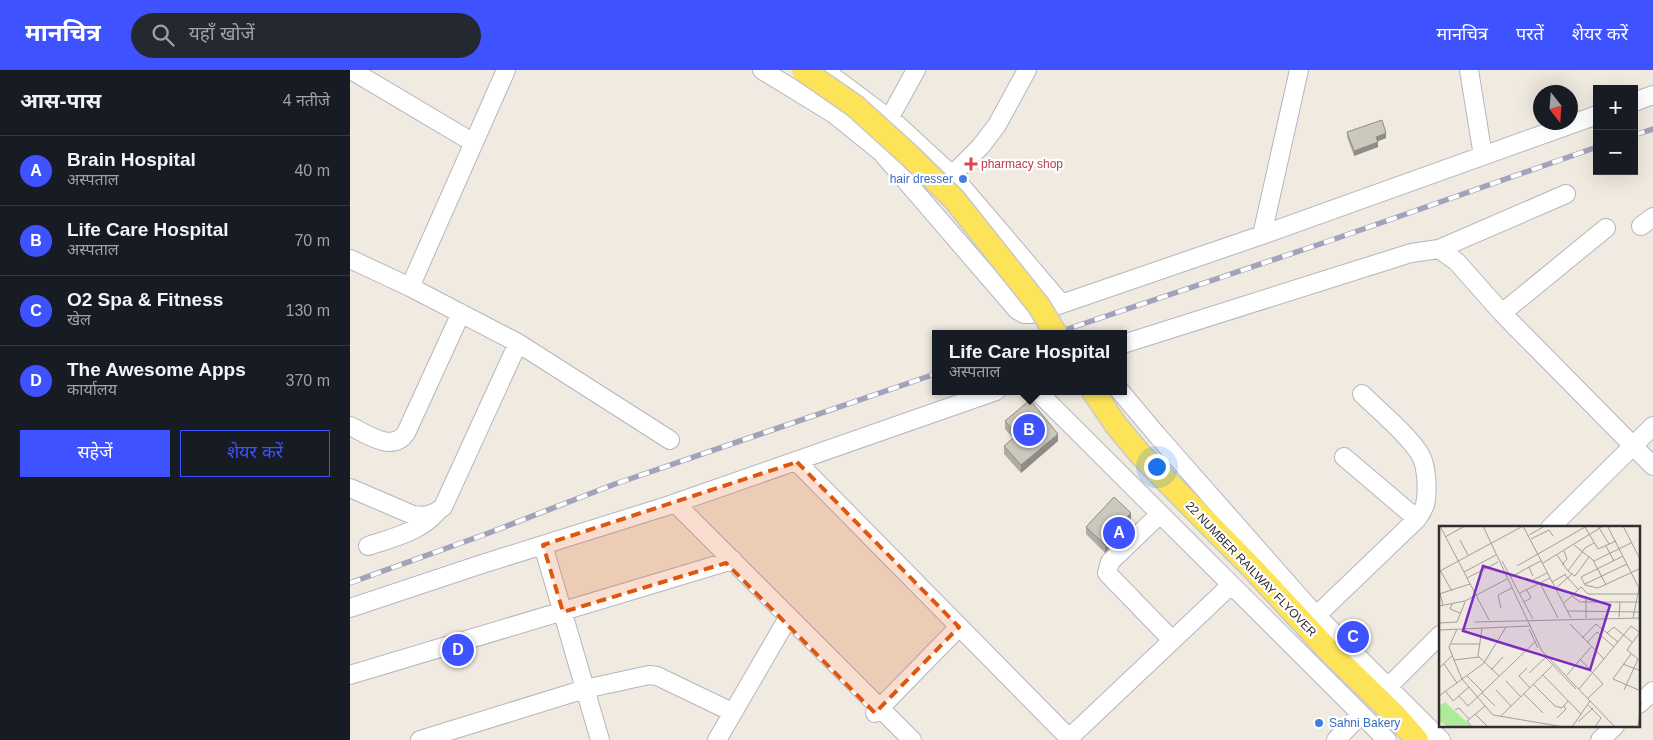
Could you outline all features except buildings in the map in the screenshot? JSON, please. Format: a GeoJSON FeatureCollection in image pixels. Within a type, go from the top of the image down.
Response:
{"type":"FeatureCollection","features":[{"type":"Feature","properties":{"kind":"main road"},"geometry":{"type":"LineString","coordinates":[[803,70],[855,106],[909,154],[954,200],[1039,306],[1054,330]]}},
{"type":"Feature","properties":{"kind":"main road","name":"22 NUMBER RAILWAY FLYOVER"},"geometry":{"type":"LineString","coordinates":[[1096,395],[1116,425],[1140,454],[1417,740]]}},
{"type":"Feature","properties":{"kind":"street"},"geometry":{"type":"LineString","coordinates":[[351,70],[474,143]]}},
{"type":"Feature","properties":{"kind":"street"},"geometry":{"type":"LineString","coordinates":[[410,287],[506,70]]}},
{"type":"Feature","properties":{"kind":"street"},"geometry":{"type":"LineString","coordinates":[[762,70],[834,114],[882,152],[1017,310],[1024,314],[1032,314],[1262,235],[1593,116]]}},
{"type":"Feature","properties":{"kind":"street"},"geometry":{"type":"LineString","coordinates":[[824,70],[889,119],[952,175],[1061,303]]}},
{"type":"Feature","properties":{"kind":"street"},"geometry":{"type":"LineString","coordinates":[[889,119],[916,70]]}},
{"type":"Feature","properties":{"kind":"street"},"geometry":{"type":"LineString","coordinates":[[952,175],[997,125],[1027,70]]}},
{"type":"Feature","properties":{"kind":"street"},"geometry":{"type":"LineString","coordinates":[[1262,235],[1299,70]]}},
{"type":"Feature","properties":{"kind":"street"},"geometry":{"type":"LineString","coordinates":[[1469,70],[1483,156]]}},
{"type":"Feature","properties":{"kind":"street"},"geometry":{"type":"LineString","coordinates":[[1638,101],[1653,95]]}},
{"type":"Feature","properties":{"kind":"street"},"geometry":{"type":"LineString","coordinates":[[1127,343],[1411,252],[1439,249],[1566,194]]}},
{"type":"Feature","properties":{"kind":"street"},"geometry":{"type":"LineString","coordinates":[[1502,313],[1606,228]]}},
{"type":"Feature","properties":{"kind":"street"},"geometry":{"type":"LineString","coordinates":[[1439,249],[1457,262],[1502,313],[1653,466]]}},
{"type":"Feature","properties":{"kind":"street"},"geometry":{"type":"LineString","coordinates":[[350,259],[410,287],[518,343],[670,440]]}},
{"type":"Feature","properties":{"kind":"street"},"geometry":{"type":"LineString","coordinates":[[350,426],[384,442],[393,443],[402,439],[461,313]]}},
{"type":"Feature","properties":{"kind":"street"},"geometry":{"type":"LineString","coordinates":[[368,546],[418,528],[443,507],[518,343]]}},
{"type":"Feature","properties":{"kind":"street"},"geometry":{"type":"LineString","coordinates":[[1317,615],[1417,519],[1425,506],[1425,468],[1421,456],[1413,444],[1362,394]]}},
{"type":"Feature","properties":{"kind":"street"},"geometry":{"type":"LineString","coordinates":[[350,608],[797,462],[985,395]]}},
{"type":"Feature","properties":{"kind":"street"},"geometry":{"type":"LineString","coordinates":[[1040,395],[1387,740]]}},
{"type":"Feature","properties":{"kind":"street"},"geometry":{"type":"LineString","coordinates":[[1123,395],[1156,435],[1317,615],[1441,740]]}},
{"type":"Feature","properties":{"kind":"street"},"geometry":{"type":"LineString","coordinates":[[1552,526],[1653,426]]}},
{"type":"Feature","properties":{"kind":"street"},"geometry":{"type":"LineString","coordinates":[[1344,457],[1417,519]]}},
{"type":"Feature","properties":{"kind":"street"},"geometry":{"type":"LineString","coordinates":[[797,462],[1068,739],[1231,584]]}},
{"type":"Feature","properties":{"kind":"street"},"geometry":{"type":"LineString","coordinates":[[350,488],[413,515],[424,517],[436,512]]}},
{"type":"Feature","properties":{"kind":"street"},"geometry":{"type":"LineString","coordinates":[[671,504],[877,710],[902,740]]}},
{"type":"Feature","properties":{"kind":"street"},"geometry":{"type":"LineString","coordinates":[[1160,514],[1110,562],[1107,572],[1172,640]]}},
{"type":"Feature","properties":{"kind":"street"},"geometry":{"type":"LineString","coordinates":[[543,545],[600,740]]}},
{"type":"Feature","properties":{"kind":"street"},"geometry":{"type":"LineString","coordinates":[[350,675],[729,562]]}},
{"type":"Feature","properties":{"kind":"street"},"geometry":{"type":"LineString","coordinates":[[729,562],[784,623],[912,740]]}},
{"type":"Feature","properties":{"kind":"street"},"geometry":{"type":"LineString","coordinates":[[717,740],[784,623]]}},
{"type":"Feature","properties":{"kind":"street"},"geometry":{"type":"LineString","coordinates":[[877,710],[959,627]]}},
{"type":"Feature","properties":{"kind":"street"},"geometry":{"type":"LineString","coordinates":[[1388,687],[1439,636]]}},
{"type":"Feature","properties":{"kind":"street"},"geometry":{"type":"LineString","coordinates":[[420,740],[585,689],[637,676],[657,676],[732,712]]}},
{"type":"Feature","properties":{"kind":"street"},"geometry":{"type":"LineString","coordinates":[[1640,703],[1653,691]]}},
{"type":"Feature","properties":{"kind":"street"},"geometry":{"type":"LineString","coordinates":[[1336,740],[1361,714]]}},
{"type":"Feature","properties":{"kind":"street"},"geometry":{"type":"LineString","coordinates":[[1600,740],[1613,728]]}},
{"type":"Feature","properties":{"kind":"highlighted area"},"geometry":{"type":"Polygon","coordinates":[[[797,462],[959,627],[875,713],[726,563],[563,612],[543,545],[797,462]]]}},
{"type":"Feature","properties":{"kind":"railway"},"geometry":{"type":"LineString","coordinates":[[1638,134],[1653,129]]}},
{"type":"Feature","properties":{"kind":"railway"},"geometry":{"type":"LineString","coordinates":[[1065,330],[1332,240],[1593,148]]}},
{"type":"Feature","properties":{"kind":"railway"},"geometry":{"type":"LineString","coordinates":[[350,583],[486,534],[615,484],[932,375]]}},
{"type":"Feature","properties":{"kind":"place","name":"pharmacy shop"},"geometry":{"type":"Point","coordinates":[971,164]}},
{"type":"Feature","properties":{"kind":"place","name":"hair dresser"},"geometry":{"type":"Point","coordinates":[963,179]}},
{"type":"Feature","properties":{"kind":"place","name":"Life Care Hospital"},"geometry":{"type":"Point","coordinates":[1029,430]}},
{"type":"Feature","properties":{"kind":"place","name":"Brain Hospital"},"geometry":{"type":"Point","coordinates":[1119,533]}},
{"type":"Feature","properties":{"kind":"place","name":"O2 Spa & Fitness"},"geometry":{"type":"Point","coordinates":[1353,637]}},
{"type":"Feature","properties":{"kind":"place","name":"The Awesome Apps"},"geometry":{"type":"Point","coordinates":[458,650]}},
{"type":"Feature","properties":{"kind":"place","name":"Sahni Bakery"},"geometry":{"type":"Point","coordinates":[1319,723]}}]}
